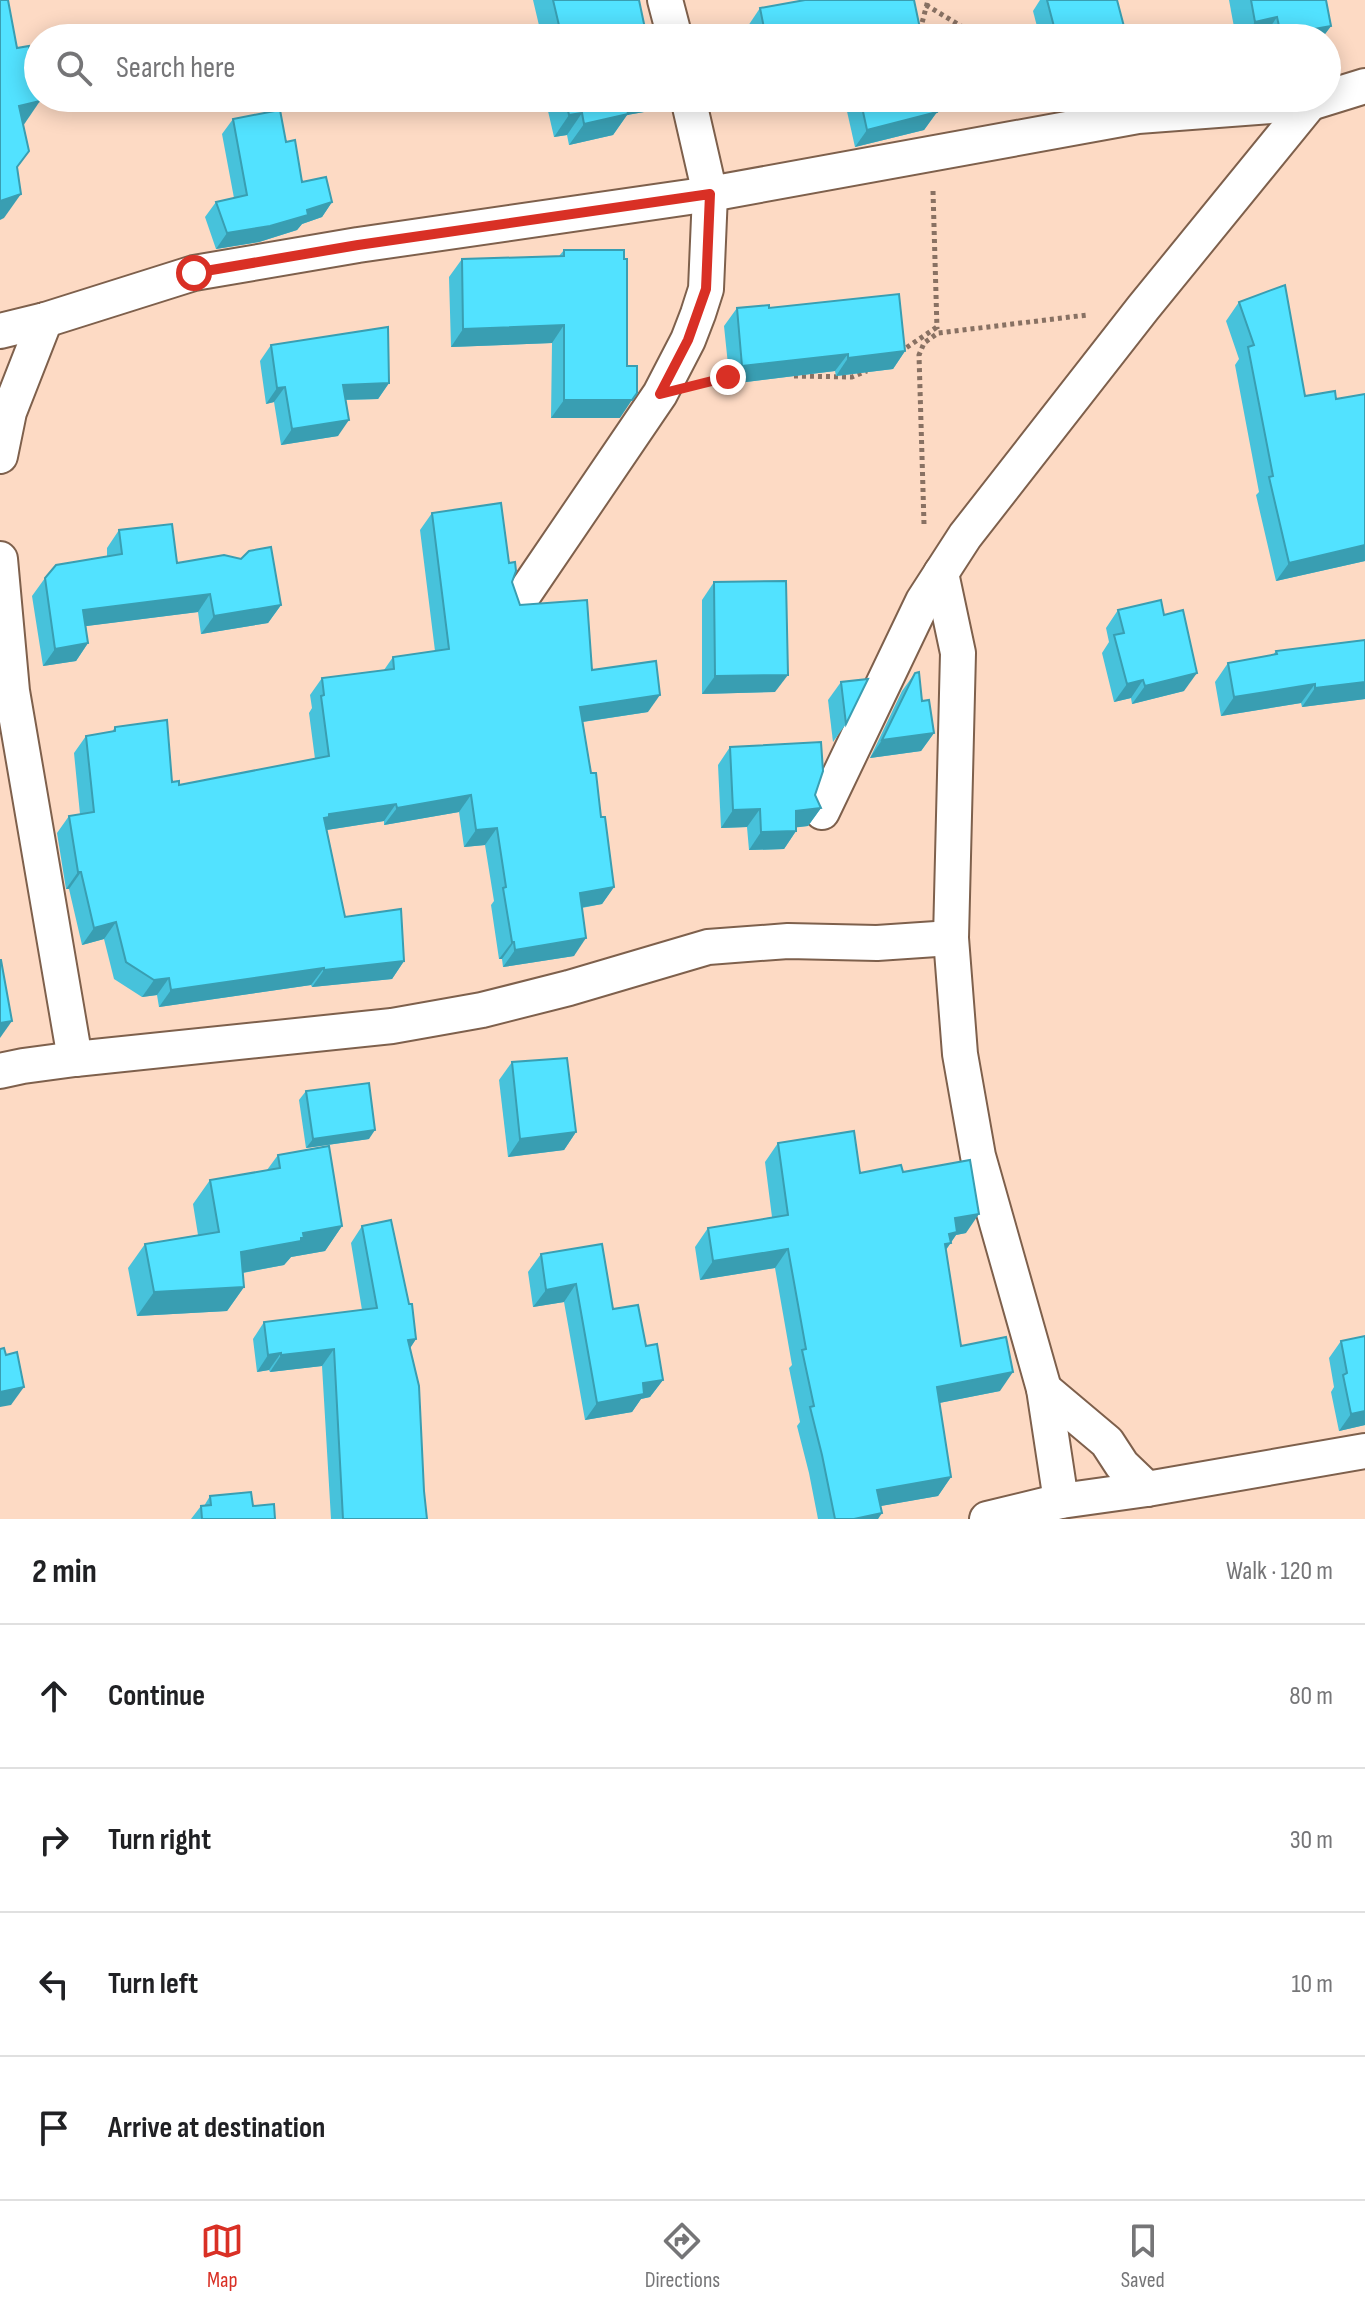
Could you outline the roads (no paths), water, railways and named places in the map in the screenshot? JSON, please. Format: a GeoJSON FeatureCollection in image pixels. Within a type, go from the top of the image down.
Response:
{"type":"FeatureCollection","features":[{"type":"Feature","properties":{"kind":"street"},"geometry":{"type":"LineString","coordinates":[[665,0],[671,24]]}},
{"type":"Feature","properties":{"kind":"street"},"geometry":{"type":"LineString","coordinates":[[1341,93],[1365,86]]}},
{"type":"Feature","properties":{"kind":"street"},"geometry":{"type":"LineString","coordinates":[[520,600],[660,394],[688,340],[706,289],[710,194],[691,112]]}},
{"type":"Feature","properties":{"kind":"street"},"geometry":{"type":"LineString","coordinates":[[0,331],[194,273],[358,245],[710,194],[1138,116],[1191,112]]}},
{"type":"Feature","properties":{"kind":"street"},"geometry":{"type":"LineString","coordinates":[[822,812],[923,601],[965,536],[1143,308],[1303,112]]}},
{"type":"Feature","properties":{"kind":"street"},"geometry":{"type":"LineString","coordinates":[[0,456],[9,412],[45,320]]}},
{"type":"Feature","properties":{"kind":"street"},"geometry":{"type":"LineString","coordinates":[[0,559],[12,691],[75,1059]]}},
{"type":"Feature","properties":{"kind":"street"},"geometry":{"type":"LineString","coordinates":[[941,573],[958,653],[951,938],[960,1054],[978,1156],[1044,1389],[1061,1501]]}},
{"type":"Feature","properties":{"kind":"street"},"geometry":{"type":"LineString","coordinates":[[0,1071],[75,1059],[392,1026],[482,1010],[708,947],[788,941],[877,943],[951,938]]}},
{"type":"Feature","properties":{"kind":"street"},"geometry":{"type":"LineString","coordinates":[[1044,1389],[1107,1442],[1122,1465],[1147,1489]]}},
{"type":"Feature","properties":{"kind":"street"},"geometry":{"type":"LineString","coordinates":[[987,1519],[1061,1501],[1365,1451]]}}]}
